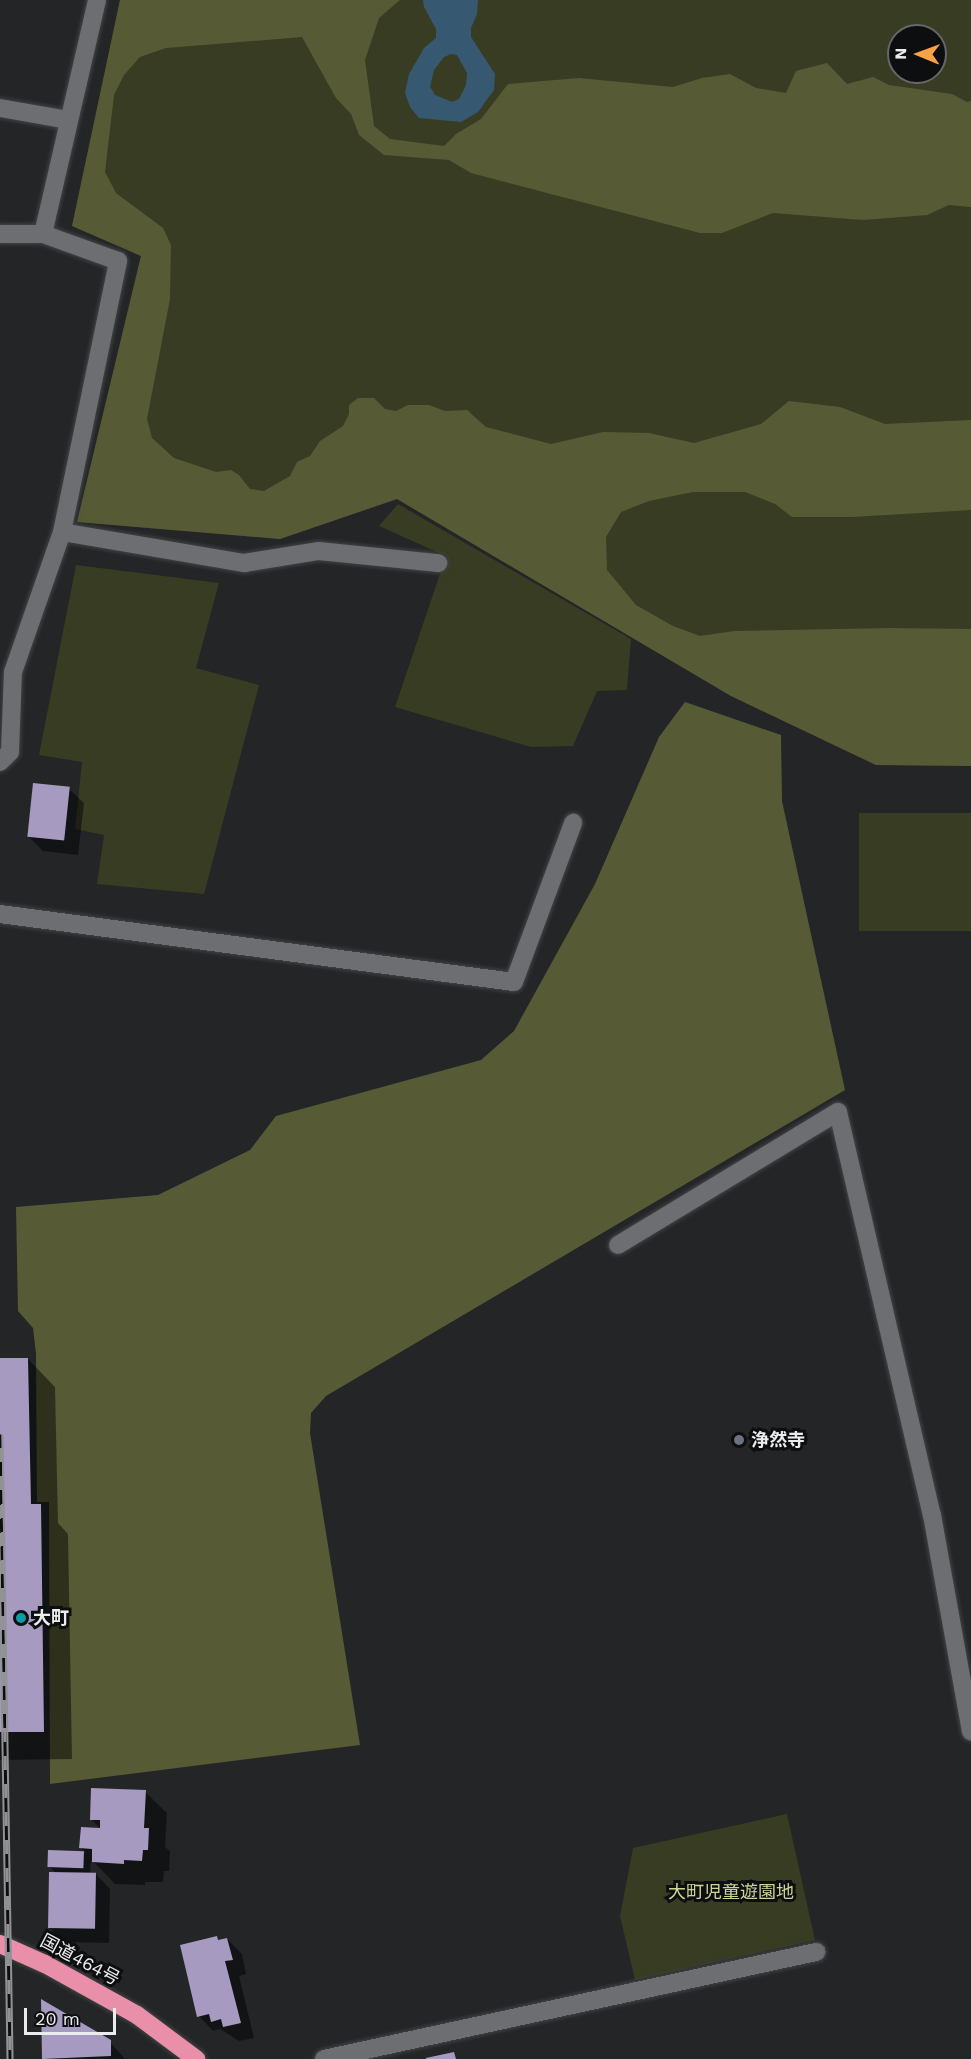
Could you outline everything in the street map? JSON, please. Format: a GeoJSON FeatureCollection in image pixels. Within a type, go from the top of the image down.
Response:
{"type":"FeatureCollection","features":[{"type":"Feature","properties":{"kind":"highway","name":"国道464号"},"geometry":{"type":"LineString","coordinates":[[0,1944],[45,1964],[137,2015],[196,2059]]}},
{"type":"Feature","properties":{"kind":"street"},"geometry":{"type":"LineString","coordinates":[[43,234],[97,0]]}},
{"type":"Feature","properties":{"kind":"street"},"geometry":{"type":"LineString","coordinates":[[0,108],[69,120]]}},
{"type":"Feature","properties":{"kind":"street"},"geometry":{"type":"LineString","coordinates":[[0,234],[43,234],[118,261],[62,532],[13,672],[10,752],[0,762]]}},
{"type":"Feature","properties":{"kind":"street"},"geometry":{"type":"LineString","coordinates":[[62,532],[244,563],[319,551],[438,564]]}},
{"type":"Feature","properties":{"kind":"street"},"geometry":{"type":"LineString","coordinates":[[0,915],[514,982],[573,823]]}},
{"type":"Feature","properties":{"kind":"street"},"geometry":{"type":"LineString","coordinates":[[618,1245],[838,1112],[932,1515],[971,1732]]}},
{"type":"Feature","properties":{"kind":"street"},"geometry":{"type":"LineString","coordinates":[[324,2059],[816,1952]]}},
{"type":"Feature","properties":{"kind":"green space"},"geometry":{"type":"Polygon","coordinates":[[[120,0],[971,0],[971,766],[876,765],[731,696],[397,499],[280,539],[77,522],[141,256],[72,226],[120,0]]]}},
{"type":"Feature","properties":{"kind":"green space"},"geometry":{"type":"Polygon","coordinates":[[[120,0],[400,0],[379,18],[365,60],[374,126],[390,139],[444,146],[456,134],[481,119],[508,84],[579,78],[673,87],[702,78],[730,74],[756,88],[786,93],[796,71],[827,63],[847,84],[873,77],[889,85],[952,94],[967,102],[971,101],[971,207],[949,205],[927,215],[863,220],[773,213],[722,233],[700,233],[471,173],[449,160],[384,155],[359,135],[351,114],[336,98],[302,37],[166,48],[140,57],[124,75],[114,95],[105,172],[116,193],[163,228],[171,245],[170,299],[147,419],[152,438],[174,458],[216,472],[231,470],[239,475],[250,489],[264,491],[290,476],[297,462],[310,456],[320,441],[343,426],[349,414],[349,405],[358,398],[374,398],[385,409],[396,411],[408,405],[429,405],[445,411],[467,410],[486,427],[551,444],[603,432],[649,433],[694,443],[761,424],[789,401],[840,407],[885,424],[971,420],[971,510],[852,517],[792,517],[775,504],[745,492],[693,492],[649,501],[621,512],[606,537],[607,570],[636,605],[673,626],[700,636],[734,631],[971,629],[971,766],[876,765],[731,696],[397,499],[280,539],[77,522],[141,256],[72,226],[120,0]]]}},
{"type":"Feature","properties":{"kind":"green space"},"geometry":{"type":"Polygon","coordinates":[[[398,504],[631,639],[627,690],[597,691],[573,746],[531,747],[395,707],[446,556],[379,526],[398,504]]]}},
{"type":"Feature","properties":{"kind":"green space"},"geometry":{"type":"Polygon","coordinates":[[[76,565],[219,583],[196,668],[259,685],[204,894],[97,884],[104,835],[75,829],[82,762],[39,755],[76,565]]]}},
{"type":"Feature","properties":{"kind":"green space"},"geometry":{"type":"Polygon","coordinates":[[[685,702],[781,735],[782,801],[845,1090],[326,1396],[311,1413],[310,1433],[360,1745],[50,1784],[49,1502],[37,1502],[36,1354],[33,1328],[18,1311],[16,1207],[158,1195],[250,1150],[276,1116],[481,1060],[514,1031],[595,884],[659,737],[685,702]]]}},
{"type":"Feature","properties":{"kind":"green space"},"geometry":{"type":"Polygon","coordinates":[[[859,813],[971,813],[971,931],[859,931],[859,813]]]}},
{"type":"Feature","properties":{"kind":"green space","name":"大町児童遊園地"},"geometry":{"type":"Polygon","coordinates":[[[787,1814],[815,1940],[635,1980],[620,1916],[633,1848],[787,1814]]]}},
{"type":"Feature","properties":{"kind":"water"},"geometry":{"type":"Polygon","coordinates":[[[423,0],[478,0],[471,37],[495,74],[494,90],[478,112],[461,122],[419,118],[410,107],[405,93],[409,74],[424,48],[436,38],[436,29],[424,7],[423,0]],[[451,54],[444,57],[434,70],[430,87],[435,95],[452,102],[459,99],[466,85],[467,73],[457,55],[451,54]]]}},
{"type":"Feature","properties":{"kind":"building"},"geometry":{"type":"Polygon","coordinates":[[[33,783],[70,787],[64,841],[27,837],[33,783]]]}},
{"type":"Feature","properties":{"kind":"building","name":"大町"},"geometry":{"type":"Polygon","coordinates":[[[0,1358],[28,1358],[31,1504],[41,1504],[44,1732],[0,1732],[0,1358]]]}},
{"type":"Feature","properties":{"kind":"building"},"geometry":{"type":"Polygon","coordinates":[[[91,1788],[146,1790],[144,1828],[149,1828],[148,1850],[143,1850],[142,1861],[124,1860],[124,1864],[92,1862],[92,1849],[79,1848],[81,1827],[100,1828],[100,1820],[90,1820],[91,1788]]]}},
{"type":"Feature","properties":{"kind":"building"},"geometry":{"type":"Polygon","coordinates":[[[48,1850],[84,1851],[83,1868],[47,1867],[48,1850]]]}},
{"type":"Feature","properties":{"kind":"building"},"geometry":{"type":"Polygon","coordinates":[[[49,1872],[96,1873],[95,1929],[48,1928],[49,1872]]]}},
{"type":"Feature","properties":{"kind":"building"},"geometry":{"type":"Polygon","coordinates":[[[217,1936],[218,1940],[227,1938],[233,1960],[225,1961],[241,2023],[223,2027],[221,2019],[211,2022],[209,2014],[197,2017],[180,1945],[217,1936]]]}},
{"type":"Feature","properties":{"kind":"building"},"geometry":{"type":"Polygon","coordinates":[[[41,1999],[111,2040],[111,2056],[42,2059],[41,1999]]]}},
{"type":"Feature","properties":{"kind":"building"},"geometry":{"type":"Polygon","coordinates":[[[454,2052],[456,2059],[426,2059],[426,2058],[454,2052]]]}},
{"type":"Feature","properties":{"kind":"railway"},"geometry":{"type":"LineString","coordinates":[[0,1434],[10,2059]]}},
{"type":"Feature","properties":{"kind":"place","name":"浄然寺"},"geometry":{"type":"Point","coordinates":[739,1440]}},
{"type":"Feature","properties":{"kind":"place","name":"大町"},"geometry":{"type":"Point","coordinates":[21,1618]}}]}
